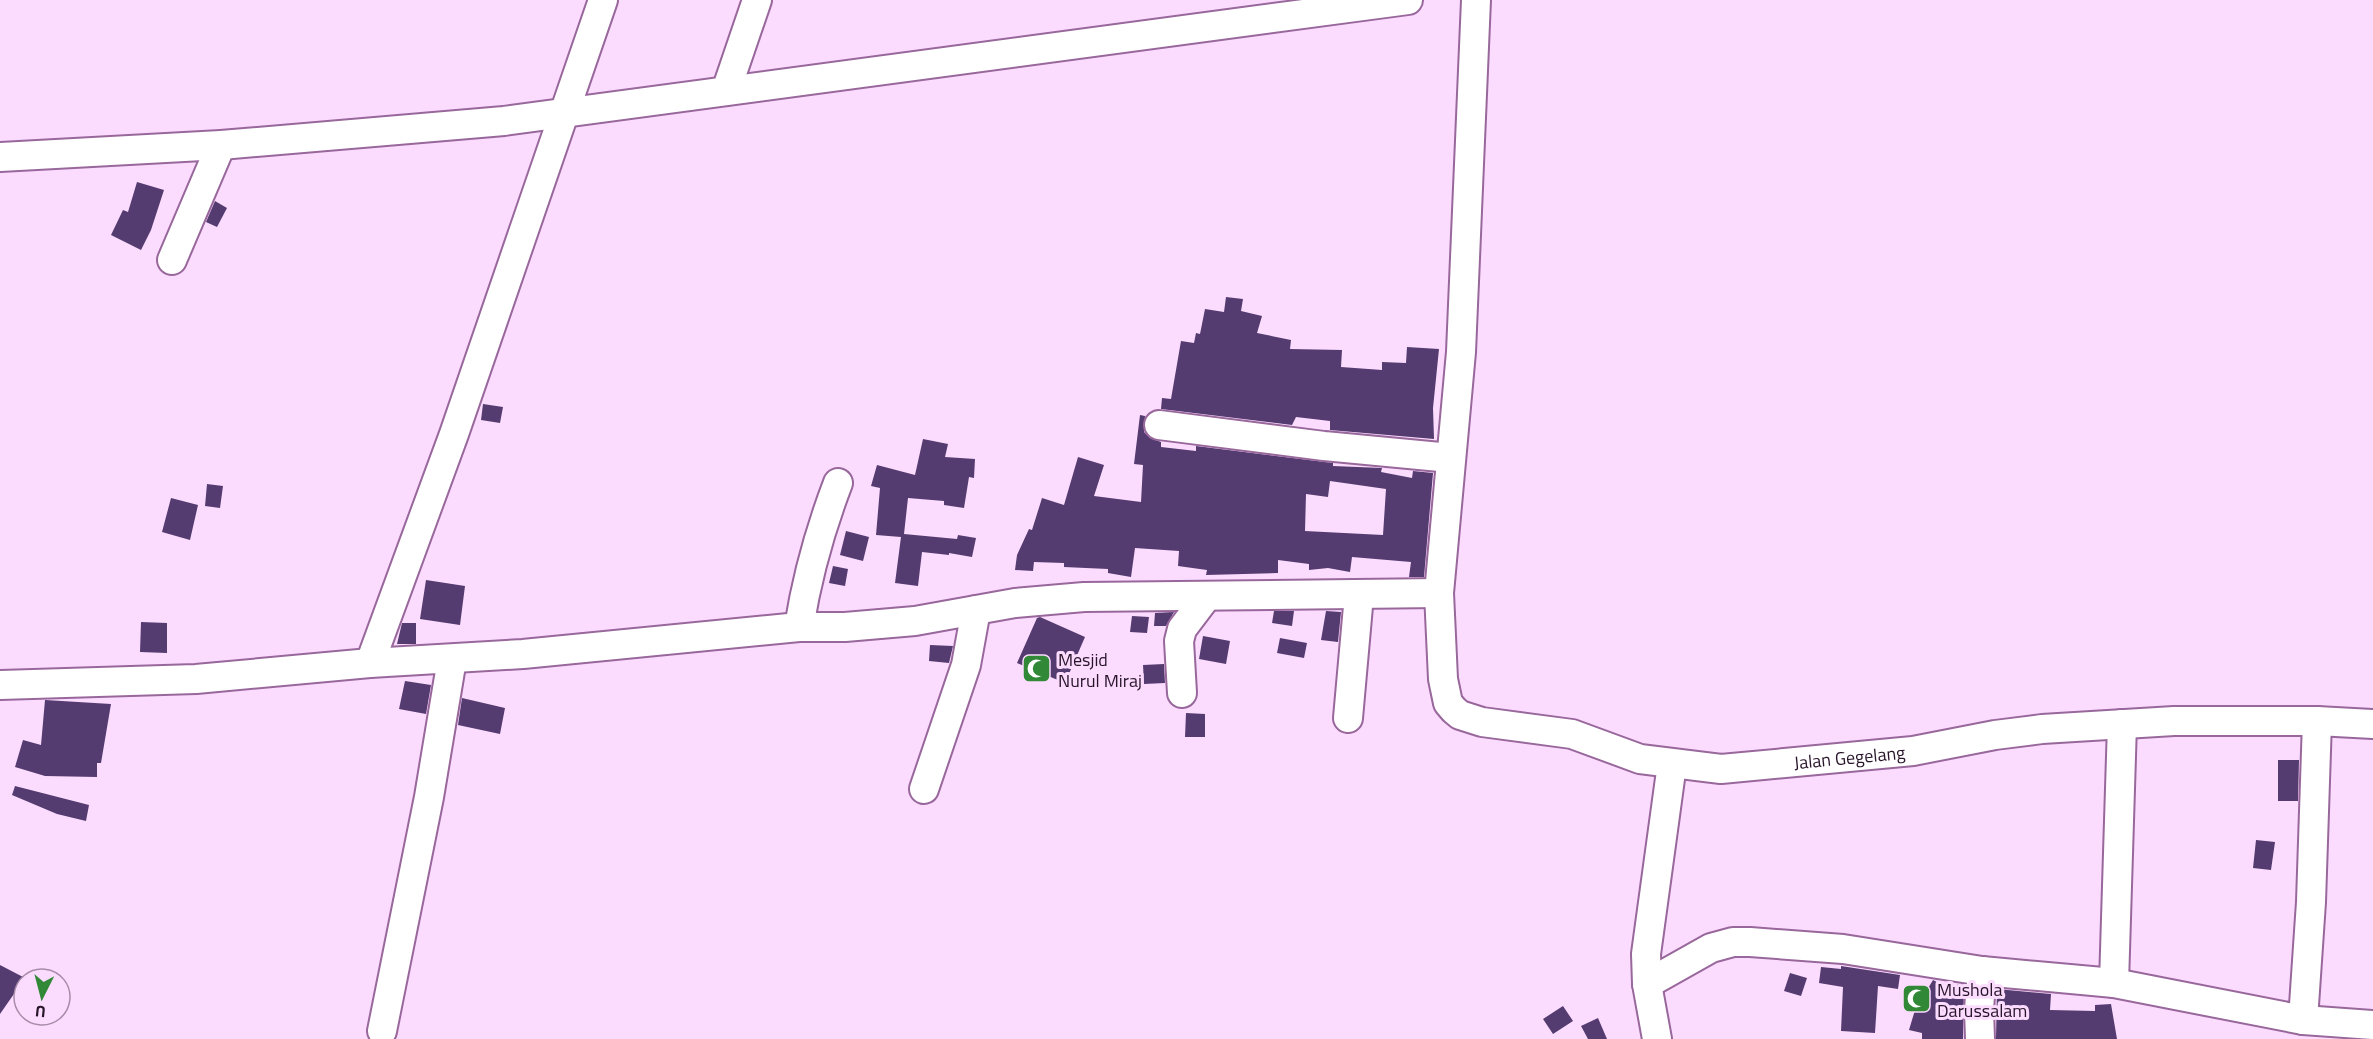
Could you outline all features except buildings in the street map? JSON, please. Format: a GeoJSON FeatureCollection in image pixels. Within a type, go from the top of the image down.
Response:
{"type":"FeatureCollection","features":[{"type":"Feature","properties":{"kind":"street"},"geometry":{"type":"LineString","coordinates":[[370,663],[454,434],[603,0]]}},
{"type":"Feature","properties":{"kind":"street"},"geometry":{"type":"LineString","coordinates":[[726,91],[757,0]]}},
{"type":"Feature","properties":{"kind":"street"},"geometry":{"type":"LineString","coordinates":[[0,157],[221,145],[564,114],[1408,0]]}},
{"type":"Feature","properties":{"kind":"street","name":"Jalan Gegelang"},"geometry":{"type":"LineString","coordinates":[[1476,0],[1461,352],[1439,593],[1445,692],[1448,703],[1460,715],[1482,722],[1557,730],[1640,759],[1672,764],[1736,768],[1913,751],[2021,731],[2122,724],[2226,720],[2373,724]]}},
{"type":"Feature","properties":{"kind":"street"},"geometry":{"type":"LineString","coordinates":[[172,260],[221,145]]}},
{"type":"Feature","properties":{"kind":"street"},"geometry":{"type":"LineString","coordinates":[[1159,425],[1324,446],[1451,458]]}},
{"type":"Feature","properties":{"kind":"street"},"geometry":{"type":"LineString","coordinates":[[799,627],[808,576],[838,483]]}},
{"type":"Feature","properties":{"kind":"street"},"geometry":{"type":"LineString","coordinates":[[0,685],[196,679],[370,663],[452,659],[799,627],[845,627],[915,621],[976,610],[1084,597],[1439,593]]}},
{"type":"Feature","properties":{"kind":"street"},"geometry":{"type":"LineString","coordinates":[[1348,718],[1359,595]]}},
{"type":"Feature","properties":{"kind":"street"},"geometry":{"type":"LineString","coordinates":[[1182,693],[1179,641],[1182,629],[1207,596]]}},
{"type":"Feature","properties":{"kind":"street"},"geometry":{"type":"LineString","coordinates":[[924,789],[966,665],[976,610]]}},
{"type":"Feature","properties":{"kind":"street"},"geometry":{"type":"LineString","coordinates":[[382,1031],[429,797],[452,659]]}},
{"type":"Feature","properties":{"kind":"street"},"geometry":{"type":"LineString","coordinates":[[2302,1020],[2311,902],[2317,721]]}},
{"type":"Feature","properties":{"kind":"street"},"geometry":{"type":"LineString","coordinates":[[2114,982],[2122,724]]}},
{"type":"Feature","properties":{"kind":"street"},"geometry":{"type":"LineString","coordinates":[[1657,1039],[1647,984],[1646,954],[1672,764]]}},
{"type":"Feature","properties":{"kind":"street"},"geometry":{"type":"LineString","coordinates":[[1647,984],[1711,948],[1733,942],[1843,949],[1982,971],[2114,982],[2302,1020],[2366,1030]]}},
{"type":"Feature","properties":{"kind":"street"},"geometry":{"type":"LineString","coordinates":[[1980,1039],[1979,1009],[1982,971]]}},
{"type":"Feature","properties":{"kind":"place","name":"Mesjid Nurul Miraj"},"geometry":{"type":"Point","coordinates":[1037,669]}},
{"type":"Feature","properties":{"kind":"place","name":"Mushola Darussalam"},"geometry":{"type":"Point","coordinates":[1916,999]}}]}
